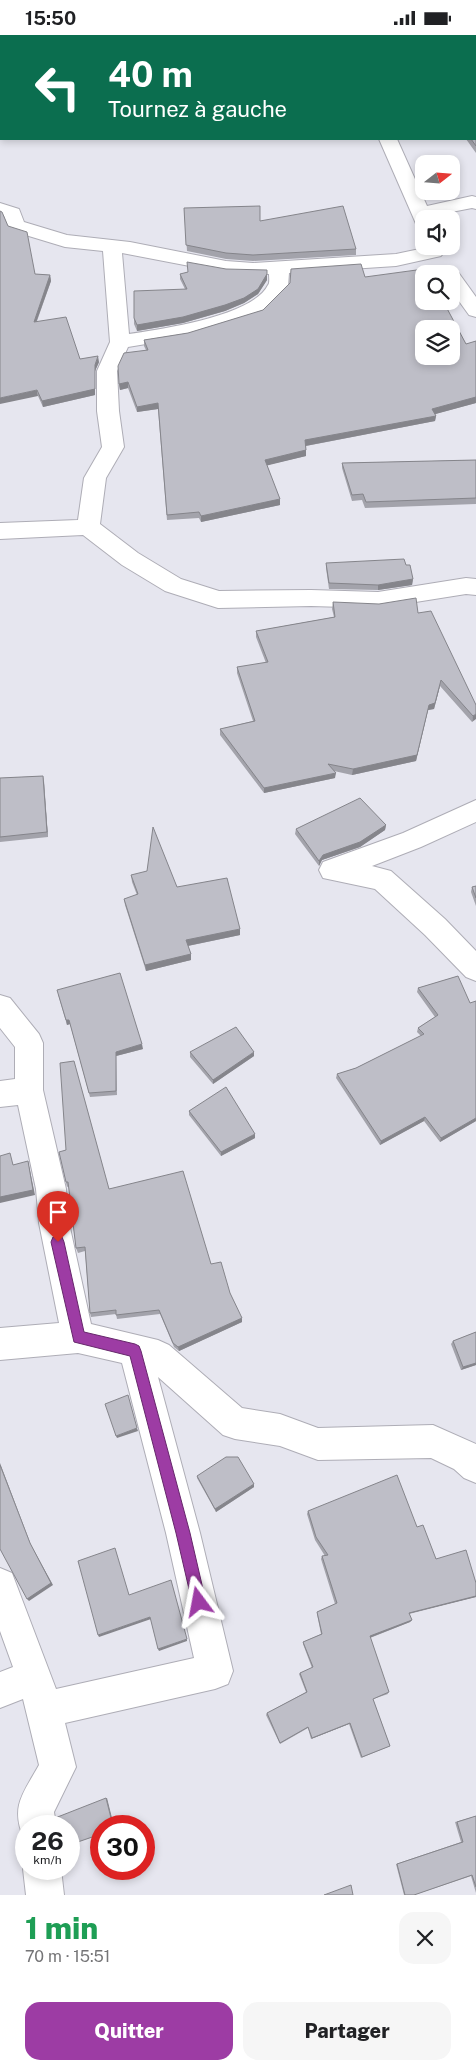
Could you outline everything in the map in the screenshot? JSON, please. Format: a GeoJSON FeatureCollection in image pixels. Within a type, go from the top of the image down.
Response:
{"type":"FeatureCollection","features":[{"type":"Feature","properties":{"kind":"street"},"geometry":{"type":"LineString","coordinates":[[388,140],[419,210]]}},
{"type":"Feature","properties":{"kind":"street"},"geometry":{"type":"LineString","coordinates":[[445,210],[472,202],[476,203]]}},
{"type":"Feature","properties":{"kind":"street"},"geometry":{"type":"LineString","coordinates":[[0,209],[12,213],[16,226],[65,241],[112,246],[226,267],[252,269],[396,260],[415,254]]}},
{"type":"Feature","properties":{"kind":"street"},"geometry":{"type":"LineString","coordinates":[[88,527],[95,478],[113,447],[108,411],[107,371],[120,342],[112,246]]}},
{"type":"Feature","properties":{"kind":"street"},"geometry":{"type":"LineString","coordinates":[[120,342],[188,331],[255,310],[278,287],[280,267]]}},
{"type":"Feature","properties":{"kind":"street"},"geometry":{"type":"LineString","coordinates":[[460,289],[476,311]]}},
{"type":"Feature","properties":{"kind":"street"},"geometry":{"type":"LineString","coordinates":[[0,531],[88,527],[130,559],[173,585],[218,600],[311,598],[378,600],[466,586],[476,587]]}},
{"type":"Feature","properties":{"kind":"street"},"geometry":{"type":"LineString","coordinates":[[476,810],[412,840],[332,870],[382,879],[435,927],[476,969]]}},
{"type":"Feature","properties":{"kind":"street"},"geometry":{"type":"LineString","coordinates":[[0,1007],[28,1043],[29,1090],[51,1189],[54,1223],[78,1337]]}},
{"type":"Feature","properties":{"kind":"street"},"geometry":{"type":"LineString","coordinates":[[0,1094],[29,1090]]}},
{"type":"Feature","properties":{"kind":"street"},"geometry":{"type":"LineString","coordinates":[[0,1344],[78,1337],[158,1356],[235,1423],[280,1431],[318,1444],[433,1441],[466,1457],[476,1466]]}},
{"type":"Feature","properties":{"kind":"street"},"geometry":{"type":"LineString","coordinates":[[43,1710],[215,1671],[183,1533],[135,1351]]}},
{"type":"Feature","properties":{"kind":"street"},"geometry":{"type":"LineString","coordinates":[[0,1585],[35,1677],[58,1767],[35,1810],[36,1815]]}},
{"type":"Feature","properties":{"kind":"street"},"geometry":{"type":"LineString","coordinates":[[0,1690],[35,1677]]}},
{"type":"Feature","properties":{"kind":"street"},"geometry":{"type":"LineString","coordinates":[[44,1880],[46,1895]]}},
{"type":"Feature","properties":{"kind":"building"},"geometry":{"type":"Polygon","coordinates":[[[260,206],[260,221],[343,206],[356,249],[253,255],[226,253],[186,245],[184,208],[260,206]]]}},
{"type":"Feature","properties":{"kind":"building"},"geometry":{"type":"Polygon","coordinates":[[[0,211],[8,226],[27,232],[35,274],[50,275],[34,322],[66,317],[80,359],[98,356],[95,365],[95,389],[42,401],[37,390],[0,398],[0,211]]]}},
{"type":"Feature","properties":{"kind":"building"},"geometry":{"type":"Polygon","coordinates":[[[187,262],[226,269],[267,270],[267,274],[258,289],[244,298],[183,317],[137,325],[134,318],[134,291],[187,289],[180,274],[188,272],[187,262]]]}},
{"type":"Feature","properties":{"kind":"building"},"geometry":{"type":"Polygon","coordinates":[[[361,264],[365,277],[415,270],[415,310],[448,310],[453,320],[415,320],[415,365],[460,365],[460,333],[466,344],[476,341],[476,397],[432,409],[436,416],[305,440],[306,450],[265,460],[280,499],[201,516],[199,512],[167,515],[158,403],[137,407],[128,382],[119,384],[118,366],[124,353],[148,350],[144,340],[188,333],[263,310],[290,283],[291,269],[361,264]]]}},
{"type":"Feature","properties":{"kind":"building"},"geometry":{"type":"Polygon","coordinates":[[[476,460],[476,498],[366,502],[363,494],[352,495],[342,463],[476,460]]]}},
{"type":"Feature","properties":{"kind":"building"},"geometry":{"type":"Polygon","coordinates":[[[404,559],[406,565],[410,565],[413,579],[378,585],[329,583],[326,563],[404,559]]]}},
{"type":"Feature","properties":{"kind":"building"},"geometry":{"type":"Polygon","coordinates":[[[416,598],[418,613],[431,611],[476,705],[476,714],[473,716],[441,680],[435,703],[429,705],[417,755],[353,769],[328,764],[336,773],[264,788],[220,729],[255,721],[237,667],[268,662],[256,631],[335,617],[333,602],[379,604],[416,598]]]}},
{"type":"Feature","properties":{"kind":"building"},"geometry":{"type":"Polygon","coordinates":[[[43,776],[47,832],[0,837],[0,778],[43,776]]]}},
{"type":"Feature","properties":{"kind":"building"},"geometry":{"type":"Polygon","coordinates":[[[360,798],[386,825],[360,842],[323,855],[319,861],[296,829],[360,798]]]}},
{"type":"Feature","properties":{"kind":"building"},"geometry":{"type":"Polygon","coordinates":[[[153,827],[177,887],[227,878],[240,929],[186,940],[191,954],[145,965],[124,899],[138,894],[131,875],[147,871],[153,827]]]}},
{"type":"Feature","properties":{"kind":"building"},"geometry":{"type":"Polygon","coordinates":[[[476,886],[476,898],[472,887],[476,886]]]}},
{"type":"Feature","properties":{"kind":"building"},"geometry":{"type":"Polygon","coordinates":[[[120,973],[142,1044],[116,1052],[116,1091],[89,1093],[69,1020],[66,1020],[57,990],[120,973]]]}},
{"type":"Feature","properties":{"kind":"building"},"geometry":{"type":"Polygon","coordinates":[[[458,976],[470,1003],[476,1001],[476,1118],[441,1138],[425,1117],[381,1141],[337,1074],[356,1068],[424,1034],[418,1028],[438,1015],[418,988],[458,976]]]}},
{"type":"Feature","properties":{"kind":"building"},"geometry":{"type":"Polygon","coordinates":[[[236,1027],[254,1052],[213,1080],[190,1052],[236,1027]]]}},
{"type":"Feature","properties":{"kind":"building"},"geometry":{"type":"Polygon","coordinates":[[[74,1061],[109,1189],[183,1171],[211,1264],[221,1262],[230,1293],[242,1318],[178,1347],[173,1343],[159,1310],[116,1315],[116,1310],[90,1313],[85,1247],[76,1248],[68,1182],[66,1182],[59,1152],[66,1150],[60,1063],[74,1061]]]}},
{"type":"Feature","properties":{"kind":"building"},"geometry":{"type":"Polygon","coordinates":[[[226,1087],[255,1134],[221,1152],[189,1111],[226,1087]]]}},
{"type":"Feature","properties":{"kind":"building"},"geometry":{"type":"Polygon","coordinates":[[[10,1153],[13,1165],[28,1161],[33,1190],[0,1197],[0,1156],[10,1153]]]}},
{"type":"Feature","properties":{"kind":"building"},"geometry":{"type":"Polygon","coordinates":[[[476,1332],[476,1363],[463,1367],[453,1341],[476,1332]]]}},
{"type":"Feature","properties":{"kind":"building"},"geometry":{"type":"Polygon","coordinates":[[[128,1395],[137,1428],[116,1436],[105,1404],[128,1395]]]}},
{"type":"Feature","properties":{"kind":"building"},"geometry":{"type":"Polygon","coordinates":[[[226,1457],[238,1457],[254,1484],[215,1509],[197,1476],[226,1457]]]}},
{"type":"Feature","properties":{"kind":"building"},"geometry":{"type":"Polygon","coordinates":[[[0,1465],[30,1543],[51,1583],[27,1599],[0,1549],[0,1465]]]}},
{"type":"Feature","properties":{"kind":"building"},"geometry":{"type":"Polygon","coordinates":[[[397,1475],[417,1527],[423,1525],[436,1559],[466,1550],[476,1583],[476,1596],[409,1613],[412,1620],[370,1636],[389,1692],[373,1699],[390,1746],[362,1757],[350,1723],[312,1738],[308,1727],[280,1743],[267,1713],[307,1692],[300,1673],[313,1667],[303,1642],[322,1634],[317,1612],[337,1603],[322,1556],[328,1555],[316,1537],[308,1511],[397,1475]]]}},
{"type":"Feature","properties":{"kind":"building"},"geometry":{"type":"Polygon","coordinates":[[[115,1548],[129,1595],[171,1580],[187,1639],[158,1649],[150,1617],[98,1635],[78,1561],[115,1548]]]}},
{"type":"Feature","properties":{"kind":"building"},"geometry":{"type":"Polygon","coordinates":[[[106,1798],[110,1815],[90,1815],[90,1838],[80,1841],[80,1815],[63,1815],[106,1798]]]}},
{"type":"Feature","properties":{"kind":"building"},"geometry":{"type":"Polygon","coordinates":[[[476,1816],[476,1887],[472,1875],[414,1895],[405,1895],[397,1864],[463,1842],[457,1822],[476,1816]]]}},
{"type":"Feature","properties":{"kind":"building"},"geometry":{"type":"Polygon","coordinates":[[[351,1885],[353,1895],[324,1895],[351,1885]]]}},
{"type":"Feature","properties":{"kind":"route"},"geometry":{"type":"LineString","coordinates":[[58,1242],[78,1337],[135,1351],[183,1533],[199,1602]]}}]}
